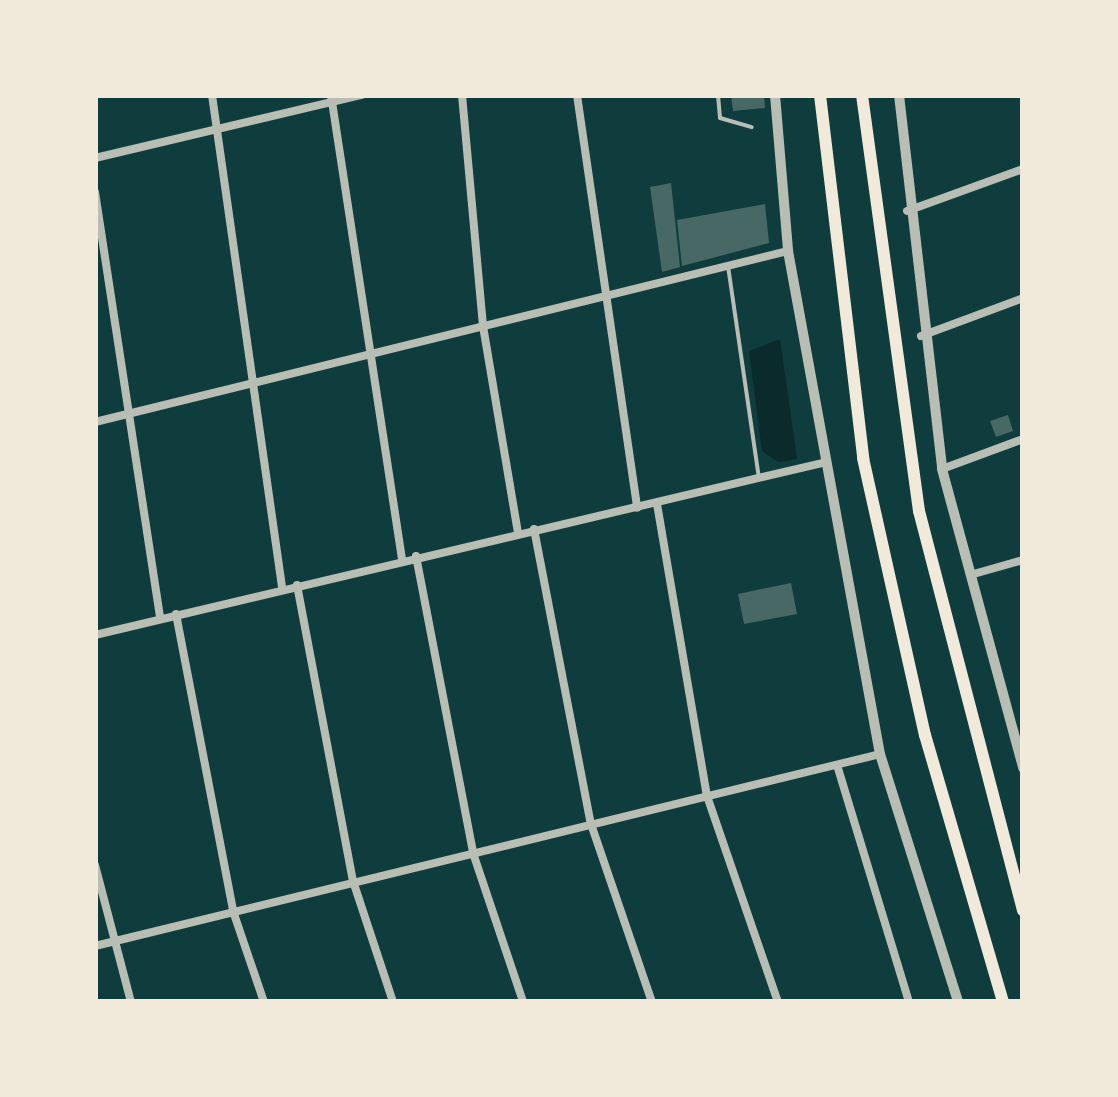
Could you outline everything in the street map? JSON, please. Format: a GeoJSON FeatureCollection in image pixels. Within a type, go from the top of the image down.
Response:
{"type":"FeatureCollection","features":[{"type":"Feature","properties":{"kind":"highway"},"geometry":{"type":"LineString","coordinates":[[820,95],[867,477],[926,735],[1003,1002]]}},
{"type":"Feature","properties":{"kind":"highway"},"geometry":{"type":"LineString","coordinates":[[862,95],[919,511],[1023,911]]}},
{"type":"Feature","properties":{"kind":"street"},"geometry":{"type":"LineString","coordinates":[[212,95],[247,387],[282,589]]}},
{"type":"Feature","properties":{"kind":"street"},"geometry":{"type":"LineString","coordinates":[[95,158],[362,95]]}},
{"type":"Feature","properties":{"kind":"street"},"geometry":{"type":"LineString","coordinates":[[462,95],[483,326],[518,533]]}},
{"type":"Feature","properties":{"kind":"street"},"geometry":{"type":"LineString","coordinates":[[577,95],[602,297],[637,508]]}},
{"type":"Feature","properties":{"kind":"street"},"geometry":{"type":"LineString","coordinates":[[775,95],[788,251],[822,463],[880,754],[958,1002]]}},
{"type":"Feature","properties":{"kind":"street"},"geometry":{"type":"LineString","coordinates":[[898,95],[906,211],[942,469],[967,576],[1023,768]]}},
{"type":"Feature","properties":{"kind":"street"},"geometry":{"type":"LineString","coordinates":[[332,99],[364,355],[402,559]]}},
{"type":"Feature","properties":{"kind":"street"},"geometry":{"type":"LineString","coordinates":[[906,211],[1023,168]]}},
{"type":"Feature","properties":{"kind":"street"},"geometry":{"type":"LineString","coordinates":[[95,192],[160,616]]}},
{"type":"Feature","properties":{"kind":"street"},"geometry":{"type":"LineString","coordinates":[[95,422],[788,251]]}},
{"type":"Feature","properties":{"kind":"street"},"geometry":{"type":"LineString","coordinates":[[921,336],[1023,298]]}},
{"type":"Feature","properties":{"kind":"street"},"geometry":{"type":"LineString","coordinates":[[942,469],[1023,439]]}},
{"type":"Feature","properties":{"kind":"street"},"geometry":{"type":"LineString","coordinates":[[95,635],[160,616],[822,463]]}},
{"type":"Feature","properties":{"kind":"street"},"geometry":{"type":"LineString","coordinates":[[656,504],[707,796],[778,1002]]}},
{"type":"Feature","properties":{"kind":"street"},"geometry":{"type":"LineString","coordinates":[[534,530],[590,824],[652,1002]]}},
{"type":"Feature","properties":{"kind":"street"},"geometry":{"type":"LineString","coordinates":[[416,556],[473,853],[524,1002]]}},
{"type":"Feature","properties":{"kind":"street"},"geometry":{"type":"LineString","coordinates":[[967,576],[1023,560]]}},
{"type":"Feature","properties":{"kind":"street"},"geometry":{"type":"LineString","coordinates":[[297,585],[354,882],[393,1002]]}},
{"type":"Feature","properties":{"kind":"street"},"geometry":{"type":"LineString","coordinates":[[176,614],[233,912],[264,1002]]}},
{"type":"Feature","properties":{"kind":"street"},"geometry":{"type":"LineString","coordinates":[[95,946],[880,754]]}},
{"type":"Feature","properties":{"kind":"street"},"geometry":{"type":"LineString","coordinates":[[836,765],[909,1002]]}},
{"type":"Feature","properties":{"kind":"street"},"geometry":{"type":"LineString","coordinates":[[95,865],[111,941],[132,1002]]}},
{"type":"Feature","properties":{"kind":"lane"},"geometry":{"type":"LineString","coordinates":[[718,95],[720,118],[752,127]]}},
{"type":"Feature","properties":{"kind":"lane"},"geometry":{"type":"LineString","coordinates":[[728,266],[759,479]]}},
{"type":"Feature","properties":{"kind":"water"},"geometry":{"type":"Polygon","coordinates":[[[780,339],[797,459],[778,462],[762,451],[749,351],[780,339]]]}},
{"type":"Feature","properties":{"kind":"building"},"geometry":{"type":"Polygon","coordinates":[[[731,95],[764,95],[765,108],[733,111],[731,95]]]}},
{"type":"Feature","properties":{"kind":"building"},"geometry":{"type":"Polygon","coordinates":[[[671,183],[680,267],[662,272],[650,187],[671,183]]]}},
{"type":"Feature","properties":{"kind":"building"},"geometry":{"type":"Polygon","coordinates":[[[765,204],[769,243],[682,266],[677,220],[765,204]]]}},
{"type":"Feature","properties":{"kind":"building"},"geometry":{"type":"Polygon","coordinates":[[[1008,415],[1013,431],[996,437],[990,421],[1008,415]]]}},
{"type":"Feature","properties":{"kind":"building"},"geometry":{"type":"Polygon","coordinates":[[[791,583],[797,614],[744,624],[738,594],[791,583]]]}}]}
